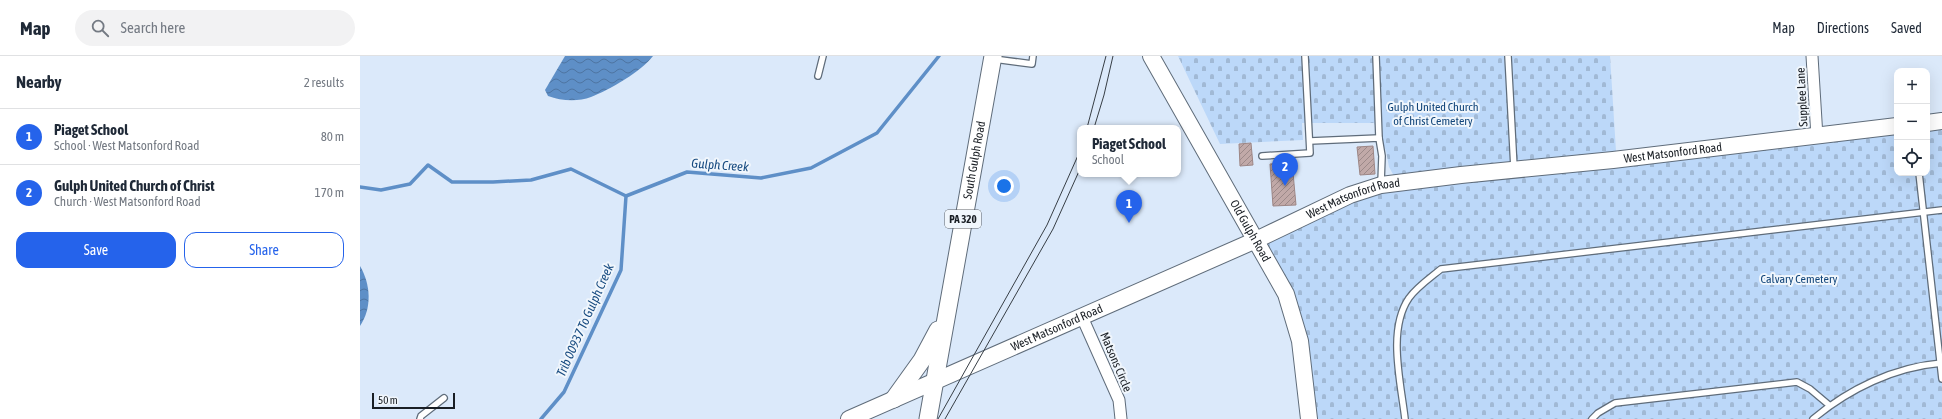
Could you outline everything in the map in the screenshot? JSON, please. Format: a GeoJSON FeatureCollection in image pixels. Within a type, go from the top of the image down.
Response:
{"type":"FeatureCollection","features":[{"type":"Feature","properties":{"kind":"main road","name":"Old Gulph Road"},"geometry":{"type":"LineString","coordinates":[[1151,56],[1286,294],[1293,311],[1300,341],[1309,419]]}},
{"type":"Feature","properties":{"kind":"main road","name":"South Gulph Road"},"geometry":{"type":"LineString","coordinates":[[934,381],[993,57]]}},
{"type":"Feature","properties":{"kind":"main road"},"geometry":{"type":"LineString","coordinates":[[1930,123],[1942,121]]}},
{"type":"Feature","properties":{"kind":"main road","name":"West Matsonford Road"},"geometry":{"type":"LineString","coordinates":[[850,419],[1256,240],[1350,195],[1381,185],[1409,180],[1613,160],[1817,137],[1894,126]]}},
{"type":"Feature","properties":{"kind":"main road"},"geometry":{"type":"LineString","coordinates":[[894,399],[922,360],[946,316]]}},
{"type":"Feature","properties":{"kind":"main road","name":"PA 320"},"geometry":{"type":"LineString","coordinates":[[928,419],[934,381]]}},
{"type":"Feature","properties":{"kind":"street","name":"Supplee Lane"},"geometry":{"type":"LineString","coordinates":[[1812,56],[1817,137]]}},
{"type":"Feature","properties":{"kind":"street","name":"Matsons Circle"},"geometry":{"type":"LineString","coordinates":[[1082,317],[1118,400],[1121,419]]}},
{"type":"Feature","properties":{"kind":"lane"},"geometry":{"type":"LineString","coordinates":[[818,76],[824,56]]}},
{"type":"Feature","properties":{"kind":"lane"},"geometry":{"type":"LineString","coordinates":[[993,57],[1032,64],[1033,56]]}},
{"type":"Feature","properties":{"kind":"lane"},"geometry":{"type":"LineString","coordinates":[[1262,156],[1310,153],[1305,56]]}},
{"type":"Feature","properties":{"kind":"lane"},"geometry":{"type":"LineString","coordinates":[[1376,56],[1379,138],[1382,156],[1381,185]]}},
{"type":"Feature","properties":{"kind":"lane"},"geometry":{"type":"LineString","coordinates":[[1508,56],[1514,170]]}},
{"type":"Feature","properties":{"kind":"lane"},"geometry":{"type":"LineString","coordinates":[[1310,141],[1379,138]]}},
{"type":"Feature","properties":{"kind":"lane"},"geometry":{"type":"LineString","coordinates":[[1918,176],[1942,379]]}},
{"type":"Feature","properties":{"kind":"lane"},"geometry":{"type":"LineString","coordinates":[[1405,419],[1396,340],[1399,320],[1409,299],[1422,284],[1441,269],[1942,210]]}},
{"type":"Feature","properties":{"kind":"lane"},"geometry":{"type":"LineString","coordinates":[[1813,419],[1830,405],[1871,382],[1901,371],[1941,363]]}},
{"type":"Feature","properties":{"kind":"lane"},"geometry":{"type":"LineString","coordinates":[[1592,419],[1598,413],[1615,403],[1797,382],[1810,389],[1830,405]]}},
{"type":"Feature","properties":{"kind":"lane"},"geometry":{"type":"LineString","coordinates":[[420,419],[421,416],[444,398]]}},
{"type":"Feature","properties":{"kind":"green space","name":"Gulph United Church of Christ Cemetery"},"geometry":{"type":"Polygon","coordinates":[[[1178,56],[1610,56],[1616,151],[1394,176],[1389,167],[1386,151],[1374,123],[1302,123],[1303,140],[1220,144],[1178,56]]]}},
{"type":"Feature","properties":{"kind":"green space","name":"Calvary Cemetery"},"geometry":{"type":"Polygon","coordinates":[[[1942,121],[1942,419],[1309,419],[1300,341],[1256,240],[1350,195],[1894,126],[1894,176],[1930,176],[1930,123],[1942,121]]]}},
{"type":"Feature","properties":{"kind":"water"},"geometry":{"type":"Polygon","coordinates":[[[565,56],[653,56],[641,68],[625,80],[607,90],[586,99],[570,100],[548,96],[545,90],[565,56]]]}},
{"type":"Feature","properties":{"kind":"water"},"geometry":{"type":"Polygon","coordinates":[[[360,266],[364,273],[369,296],[367,312],[360,326],[360,266]]]}},
{"type":"Feature","properties":{"kind":"building"},"geometry":{"type":"Polygon","coordinates":[[[1251,143],[1253,165],[1240,166],[1239,144],[1251,143]]]}},
{"type":"Feature","properties":{"kind":"building"},"geometry":{"type":"Polygon","coordinates":[[[1373,146],[1375,174],[1360,175],[1357,147],[1373,146]]]}},
{"type":"Feature","properties":{"kind":"building"},"geometry":{"type":"Polygon","coordinates":[[[1292,162],[1296,205],[1273,206],[1270,164],[1292,162]]]}},
{"type":"Feature","properties":{"kind":"waterway","name":"Gulph Creek"},"geometry":{"type":"LineString","coordinates":[[360,187],[381,190],[410,184],[428,165],[452,182],[531,180],[571,169],[626,196],[687,172],[761,178],[811,168],[877,133],[939,56]]}},
{"type":"Feature","properties":{"kind":"waterway","name":"Trib 00937 To Gulph Creek"},"geometry":{"type":"LineString","coordinates":[[541,419],[564,392],[621,270],[626,196]]}},
{"type":"Feature","properties":{"kind":"tram line"},"geometry":{"type":"LineString","coordinates":[[1088,125],[1106,56]]}},
{"type":"Feature","properties":{"kind":"tram line"},"geometry":{"type":"LineString","coordinates":[[1095,125],[1113,56]]}},
{"type":"Feature","properties":{"kind":"tram line"},"geometry":{"type":"LineString","coordinates":[[938,419],[1047,225],[1077,158]]}},
{"type":"Feature","properties":{"kind":"tram line"},"geometry":{"type":"LineString","coordinates":[[945,419],[1053,229],[1077,176]]}},
{"type":"Feature","properties":{"kind":"place","name":"Gulph United Church of Christ"},"geometry":{"type":"Point","coordinates":[1285,186]}},
{"type":"Feature","properties":{"kind":"place","name":"Piaget School"},"geometry":{"type":"Point","coordinates":[1129,223]}}]}
